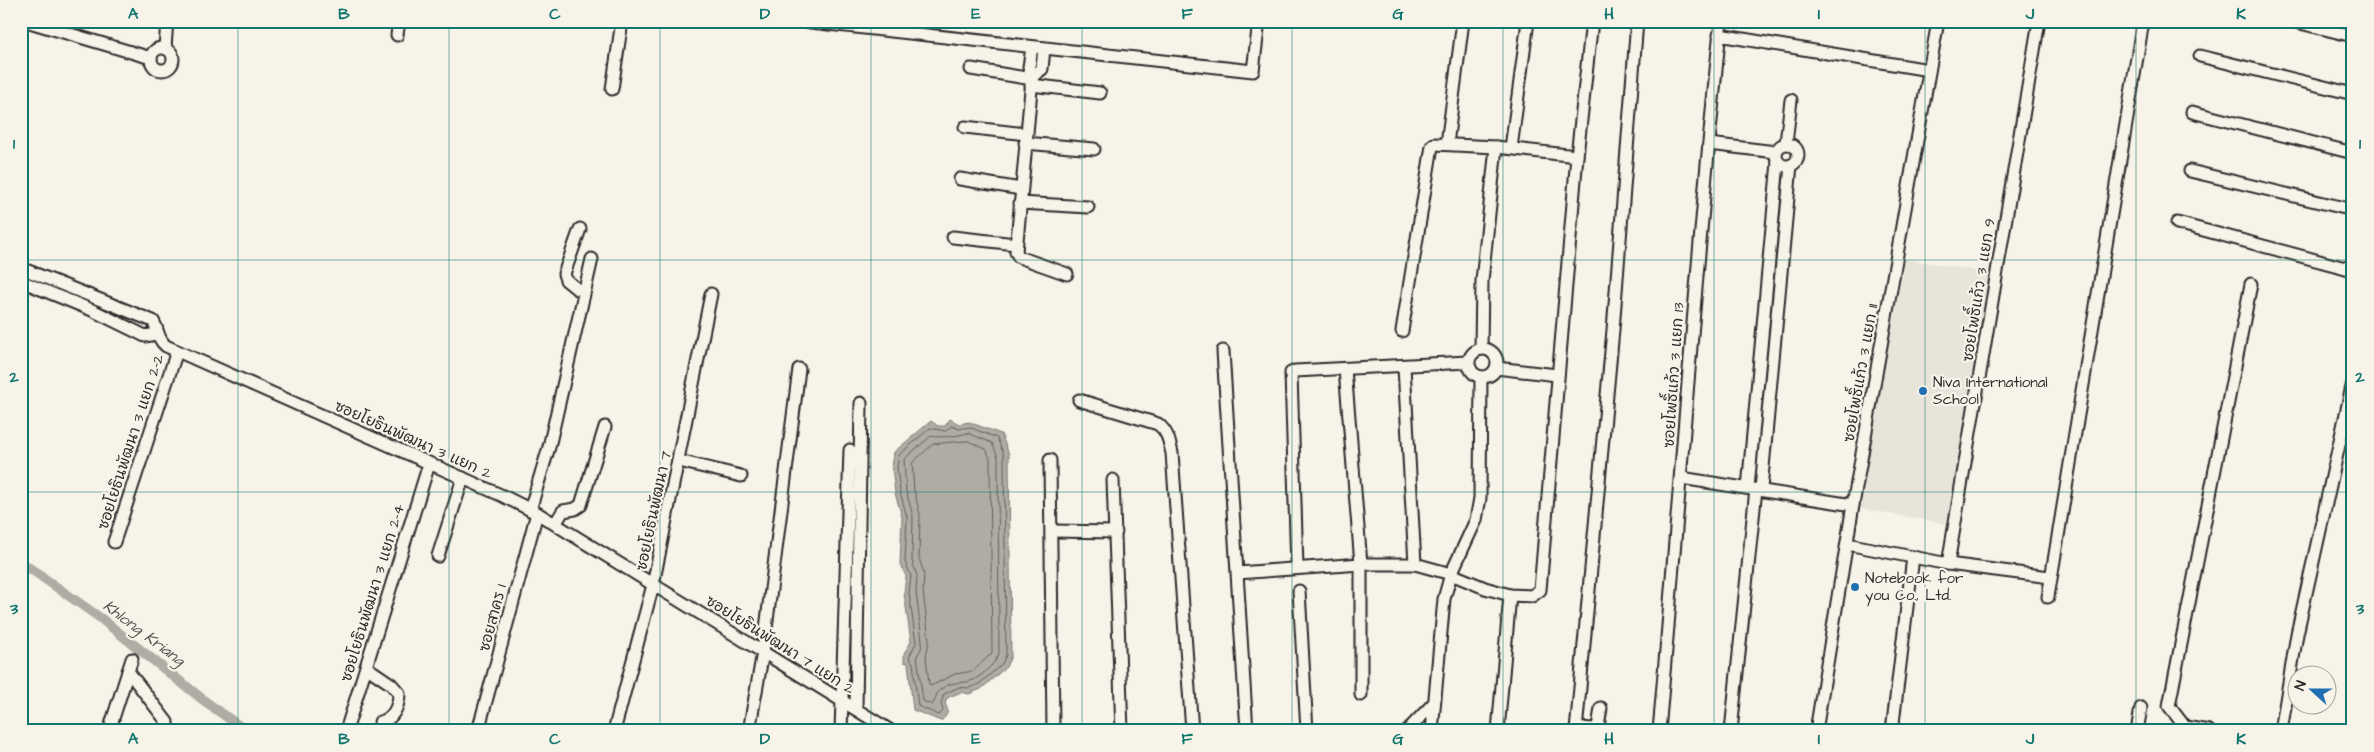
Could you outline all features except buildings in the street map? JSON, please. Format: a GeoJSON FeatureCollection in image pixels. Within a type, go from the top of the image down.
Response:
{"type":"FeatureCollection","features":[{"type":"Feature","properties":{"kind":"street"},"geometry":{"type":"LineString","coordinates":[[26,21],[151,58]]}},
{"type":"Feature","properties":{"kind":"street"},"geometry":{"type":"LineString","coordinates":[[165,48],[167,21]]}},
{"type":"Feature","properties":{"kind":"street"},"geometry":{"type":"LineString","coordinates":[[397,35],[399,21]]}},
{"type":"Feature","properties":{"kind":"street"},"geometry":{"type":"LineString","coordinates":[[612,89],[622,21]]}},
{"type":"Feature","properties":{"kind":"street"},"geometry":{"type":"LineString","coordinates":[[801,21],[902,26],[1032,47],[1253,70],[1259,21]]}},
{"type":"Feature","properties":{"kind":"street"},"geometry":{"type":"LineString","coordinates":[[1447,144],[1463,21]]}},
{"type":"Feature","properties":{"kind":"street"},"geometry":{"type":"LineString","coordinates":[[1511,148],[1528,21]]}},
{"type":"Feature","properties":{"kind":"street"},"geometry":{"type":"LineString","coordinates":[[1238,573],[1361,564],[1415,564],[1452,574],[1485,588],[1510,595],[1532,596],[1540,590],[1577,156],[1592,21]]}},
{"type":"Feature","properties":{"kind":"street"},"geometry":{"type":"LineString","coordinates":[[1601,708],[1596,729],[1576,730],[1613,330],[1637,21]]}},
{"type":"Feature","properties":{"kind":"street","name":"ซอยโพธิ์แก้ว 3 แยก 13"},"geometry":{"type":"LineString","coordinates":[[1659,731],[1681,478],[1696,271],[1721,21]]}},
{"type":"Feature","properties":{"kind":"street","name":"ซอยโพธิ์แก้ว 3 แยก 11"},"geometry":{"type":"LineString","coordinates":[[1816,731],[1853,505],[1938,21]]}},
{"type":"Feature","properties":{"kind":"street","name":"ซอยโพธิ์แก้ว 3 แยก 9"},"geometry":{"type":"LineString","coordinates":[[1948,564],[2039,21]]}},
{"type":"Feature","properties":{"kind":"street"},"geometry":{"type":"LineString","coordinates":[[2048,597],[2143,21]]}},
{"type":"Feature","properties":{"kind":"street"},"geometry":{"type":"LineString","coordinates":[[2292,21],[2353,36]]}},
{"type":"Feature","properties":{"kind":"street"},"geometry":{"type":"LineString","coordinates":[[1719,35],[1929,70]]}},
{"type":"Feature","properties":{"kind":"street"},"geometry":{"type":"LineString","coordinates":[[1032,47],[1029,67],[1032,80],[1025,139],[1016,252],[1019,257],[1067,274]]}},
{"type":"Feature","properties":{"kind":"street"},"geometry":{"type":"LineString","coordinates":[[165,48],[172,53],[173,63],[171,67],[158,70],[151,58],[156,50],[165,48]]}},
{"type":"Feature","properties":{"kind":"street"},"geometry":{"type":"LineString","coordinates":[[1032,80],[1042,69],[1044,48]]}},
{"type":"Feature","properties":{"kind":"street"},"geometry":{"type":"LineString","coordinates":[[2200,56],[2353,94]]}},
{"type":"Feature","properties":{"kind":"street"},"geometry":{"type":"LineString","coordinates":[[971,69],[1100,92]]}},
{"type":"Feature","properties":{"kind":"street"},"geometry":{"type":"LineString","coordinates":[[1786,143],[1792,100]]}},
{"type":"Feature","properties":{"kind":"street"},"geometry":{"type":"LineString","coordinates":[[2192,112],[2353,153]]}},
{"type":"Feature","properties":{"kind":"street"},"geometry":{"type":"LineString","coordinates":[[965,127],[1025,139],[1094,149]]}},
{"type":"Feature","properties":{"kind":"street"},"geometry":{"type":"LineString","coordinates":[[1731,731],[1755,488],[1762,474],[1791,166],[1796,161],[1798,154],[1793,145],[1786,143],[1780,146],[1777,157],[1750,473],[1755,488]]}},
{"type":"Feature","properties":{"kind":"street"},"geometry":{"type":"LineString","coordinates":[[1402,331],[1431,149],[1434,144],[1511,148],[1577,156]]}},
{"type":"Feature","properties":{"kind":"street"},"geometry":{"type":"LineString","coordinates":[[1709,144],[1777,157],[1784,166],[1791,166]]}},
{"type":"Feature","properties":{"kind":"street"},"geometry":{"type":"LineString","coordinates":[[1481,349],[1482,282],[1496,147]]}},
{"type":"Feature","properties":{"kind":"street"},"geometry":{"type":"LineString","coordinates":[[2190,171],[2353,210]]}},
{"type":"Feature","properties":{"kind":"street"},"geometry":{"type":"LineString","coordinates":[[960,180],[1021,188]]}},
{"type":"Feature","properties":{"kind":"street"},"geometry":{"type":"LineString","coordinates":[[1020,203],[1088,207]]}},
{"type":"Feature","properties":{"kind":"street"},"geometry":{"type":"LineString","coordinates":[[2177,223],[2353,270]]}},
{"type":"Feature","properties":{"kind":"street"},"geometry":{"type":"LineString","coordinates":[[577,289],[566,280],[564,274],[580,228]]}},
{"type":"Feature","properties":{"kind":"street"},"geometry":{"type":"LineString","coordinates":[[953,237],[1016,244]]}},
{"type":"Feature","properties":{"kind":"street","name":"ซอยสาคร 1"},"geometry":{"type":"LineString","coordinates":[[478,731],[534,511],[592,260]]}},
{"type":"Feature","properties":{"kind":"street"},"geometry":{"type":"LineString","coordinates":[[1769,263],[1782,264]]}},
{"type":"Feature","properties":{"kind":"street","name":"ซอยโยธินพัฒนา 3 แยก 2"},"geometry":{"type":"LineString","coordinates":[[21,268],[152,321],[160,341],[177,351],[534,511],[653,584]]}},
{"type":"Feature","properties":{"kind":"street"},"geometry":{"type":"LineString","coordinates":[[21,281],[92,310],[145,336],[157,334]]}},
{"type":"Feature","properties":{"kind":"street"},"geometry":{"type":"LineString","coordinates":[[2209,731],[2185,727],[2169,706],[2251,284]]}},
{"type":"Feature","properties":{"kind":"street","name":"ซอยโยธินพัฒนา 7"},"geometry":{"type":"LineString","coordinates":[[614,731],[653,584],[711,294]]}},
{"type":"Feature","properties":{"kind":"street"},"geometry":{"type":"LineString","coordinates":[[1481,349],[1489,350],[1495,356],[1496,368],[1489,376],[1481,378],[1472,373],[1468,362],[1472,353],[1481,349]]}},
{"type":"Feature","properties":{"kind":"street","name":"ซอยโยธินพัฒนา 3 แยก 2-2"},"geometry":{"type":"LineString","coordinates":[[114,542],[177,351]]}},
{"type":"Feature","properties":{"kind":"street"},"geometry":{"type":"LineString","coordinates":[[1223,351],[1247,731]]}},
{"type":"Feature","properties":{"kind":"street"},"geometry":{"type":"LineString","coordinates":[[1297,568],[1290,375],[1295,371],[1404,367],[1468,362]]}},
{"type":"Feature","properties":{"kind":"street"},"geometry":{"type":"LineString","coordinates":[[1404,367],[1415,564]]}},
{"type":"Feature","properties":{"kind":"street"},"geometry":{"type":"LineString","coordinates":[[1496,368],[1558,375]]}},
{"type":"Feature","properties":{"kind":"street"},"geometry":{"type":"LineString","coordinates":[[749,731],[763,652],[799,369]]}},
{"type":"Feature","properties":{"kind":"street"},"geometry":{"type":"LineString","coordinates":[[1345,369],[1361,564],[1361,695]]}},
{"type":"Feature","properties":{"kind":"street"},"geometry":{"type":"LineString","coordinates":[[1432,731],[1444,600],[1452,574],[1476,520],[1480,498],[1481,378]]}},
{"type":"Feature","properties":{"kind":"street"},"geometry":{"type":"LineString","coordinates":[[2281,731],[2297,634],[2353,382]]}},
{"type":"Feature","properties":{"kind":"street"},"geometry":{"type":"LineString","coordinates":[[1079,400],[1158,424],[1164,429],[1168,437],[1172,453],[1192,731]]}},
{"type":"Feature","properties":{"kind":"street"},"geometry":{"type":"LineString","coordinates":[[856,709],[861,403]]}},
{"type":"Feature","properties":{"kind":"street"},"geometry":{"type":"LineString","coordinates":[[1754,425],[1767,426]]}},
{"type":"Feature","properties":{"kind":"street"},"geometry":{"type":"LineString","coordinates":[[555,524],[564,511],[575,509],[581,505],[605,427]]}},
{"type":"Feature","properties":{"kind":"street"},"geometry":{"type":"LineString","coordinates":[[841,731],[850,450]]}},
{"type":"Feature","properties":{"kind":"street"},"geometry":{"type":"LineString","coordinates":[[1050,460],[1053,731]]}},
{"type":"Feature","properties":{"kind":"street"},"geometry":{"type":"LineString","coordinates":[[679,461],[741,476]]}},
{"type":"Feature","properties":{"kind":"street","name":"ซอยโยธินพัฒนา 3 แยก 2-4"},"geometry":{"type":"LineString","coordinates":[[346,731],[429,464]]}},
{"type":"Feature","properties":{"kind":"street"},"geometry":{"type":"LineString","coordinates":[[1750,473],[1762,474]]}},
{"type":"Feature","properties":{"kind":"street"},"geometry":{"type":"LineString","coordinates":[[438,556],[463,478]]}},
{"type":"Feature","properties":{"kind":"street"},"geometry":{"type":"LineString","coordinates":[[1681,478],[1755,488],[1853,505]]}},
{"type":"Feature","properties":{"kind":"street"},"geometry":{"type":"LineString","coordinates":[[1113,480],[1122,731]]}},
{"type":"Feature","properties":{"kind":"street"},"geometry":{"type":"LineString","coordinates":[[1052,531],[1116,532]]}},
{"type":"Feature","properties":{"kind":"street"},"geometry":{"type":"LineString","coordinates":[[1847,544],[1948,564],[2050,577]]}},
{"type":"Feature","properties":{"kind":"street"},"geometry":{"type":"LineString","coordinates":[[1892,731],[1913,557]]}},
{"type":"Feature","properties":{"kind":"street","name":"ซอยโยธินพัฒนา 7 แยก 2"},"geometry":{"type":"LineString","coordinates":[[653,584],[889,730]]}},
{"type":"Feature","properties":{"kind":"street"},"geometry":{"type":"LineString","coordinates":[[1299,591],[1307,731]]}},
{"type":"Feature","properties":{"kind":"street"},"geometry":{"type":"LineString","coordinates":[[1498,731],[1510,595]]}},
{"type":"Feature","properties":{"kind":"street"},"geometry":{"type":"LineString","coordinates":[[109,731],[132,659]]}},
{"type":"Feature","properties":{"kind":"street"},"geometry":{"type":"LineString","coordinates":[[366,667],[391,684],[399,693],[396,709],[391,717],[387,721],[380,722]]}},
{"type":"Feature","properties":{"kind":"street"},"geometry":{"type":"LineString","coordinates":[[128,671],[167,722],[167,731]]}},
{"type":"Feature","properties":{"kind":"street"},"geometry":{"type":"LineString","coordinates":[[1407,731],[1434,703]]}},
{"type":"Feature","properties":{"kind":"street"},"geometry":{"type":"LineString","coordinates":[[2137,731],[2141,708]]}},
{"type":"Feature","properties":{"kind":"shaded area","name":"Niva International School"},"geometry":{"type":"Polygon","coordinates":[[[1899,258],[1991,273],[1947,524],[1856,508],[1899,258]]]}},
{"type":"Feature","properties":{"kind":"water"},"geometry":{"type":"Polygon","coordinates":[[[950,419],[959,424],[969,422],[1001,434],[1009,454],[1011,656],[1006,667],[981,689],[969,694],[961,692],[947,698],[945,704],[947,713],[941,721],[913,710],[908,663],[904,662],[904,653],[911,642],[904,593],[906,576],[900,564],[902,517],[895,493],[892,467],[894,452],[931,421],[938,426],[945,426],[950,419]]]}},
{"type":"Feature","properties":{"kind":"waterway","name":"Khlong Kriang"},"geometry":{"type":"LineString","coordinates":[[21,562],[99,617],[206,702],[246,731]]}},
{"type":"Feature","properties":{"kind":"place","name":"Niva International School"},"geometry":{"type":"Point","coordinates":[1923,391]}},
{"type":"Feature","properties":{"kind":"place","name":"Notebook for you Co., Ltd."},"geometry":{"type":"Point","coordinates":[1855,587]}}]}
